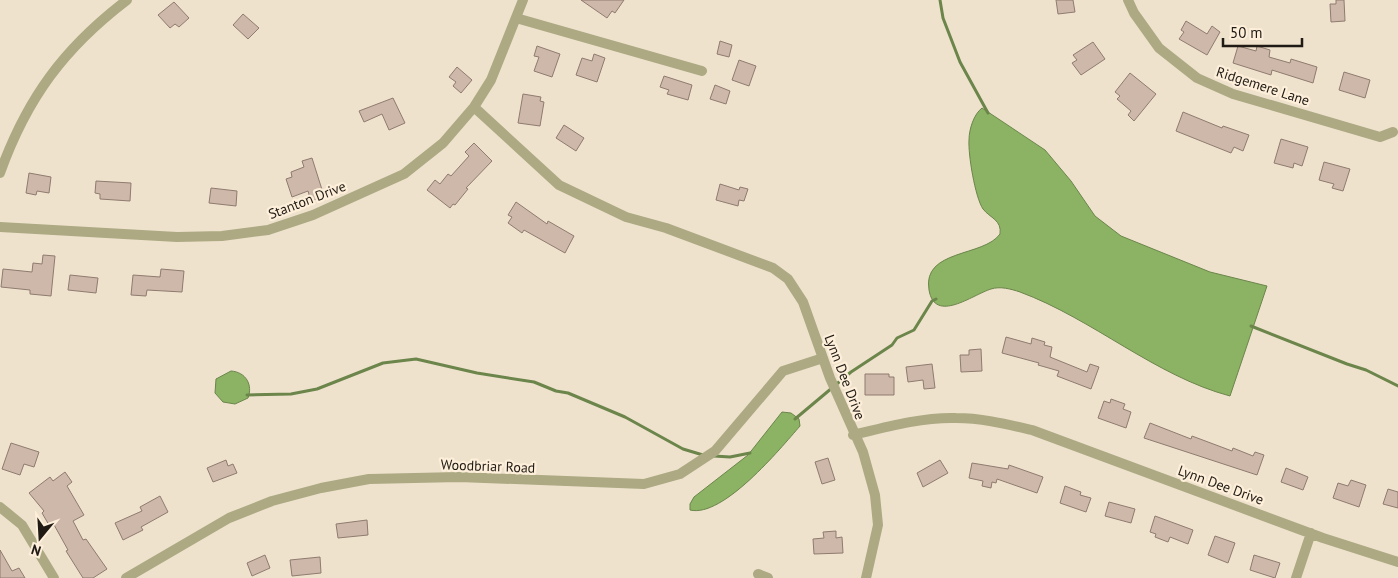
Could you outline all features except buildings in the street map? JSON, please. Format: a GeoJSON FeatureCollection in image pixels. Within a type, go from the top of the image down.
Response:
{"type":"FeatureCollection","features":[{"type":"Feature","properties":{"kind":"street"},"geometry":{"type":"LineString","coordinates":[[0,173],[11,143],[33,101],[61,60],[94,25],[127,0]]}},
{"type":"Feature","properties":{"kind":"street","name":"Stanton Drive"},"geometry":{"type":"LineString","coordinates":[[0,227],[177,236],[222,236],[268,230],[313,215],[404,174],[443,143],[474,107],[491,80],[523,0]]}},
{"type":"Feature","properties":{"kind":"street","name":"Ridgemere Lane"},"geometry":{"type":"LineString","coordinates":[[1128,0],[1134,13],[1159,48],[1198,78],[1233,94],[1380,137],[1393,132]]}},
{"type":"Feature","properties":{"kind":"street"},"geometry":{"type":"LineString","coordinates":[[516,18],[702,71]]}},
{"type":"Feature","properties":{"kind":"street","name":"Lynn Dee Drive"},"geometry":{"type":"LineString","coordinates":[[474,107],[559,185],[626,216],[666,228],[773,268],[788,279],[803,302],[853,434],[924,420],[954,418],[992,420],[1032,430],[1311,533],[1398,562]]}},
{"type":"Feature","properties":{"kind":"street","name":"Woodbriar Road"},"geometry":{"type":"LineString","coordinates":[[126,578],[229,518],[272,501],[321,488],[369,480],[460,477],[644,484],[680,474],[716,451],[783,371],[823,358]]}},
{"type":"Feature","properties":{"kind":"street"},"geometry":{"type":"LineString","coordinates":[[853,434],[868,469],[875,495],[878,525],[866,578]]}},
{"type":"Feature","properties":{"kind":"street"},"geometry":{"type":"LineString","coordinates":[[0,507],[12,514],[22,525],[54,578]]}},
{"type":"Feature","properties":{"kind":"street"},"geometry":{"type":"LineString","coordinates":[[1296,578],[1311,533]]}},
{"type":"Feature","properties":{"kind":"shaded area"},"geometry":{"type":"Polygon","coordinates":[[[982,108],[1045,150],[1071,181],[1095,216],[1121,236],[1210,272],[1267,286],[1230,396],[1202,387],[1176,375],[1047,303],[1020,292],[1006,288],[994,288],[965,301],[946,306],[939,305],[933,300],[929,290],[929,277],[935,267],[944,260],[981,247],[1000,234],[999,225],[983,209],[980,203],[971,165],[969,136],[974,118],[982,108]]]}},
{"type":"Feature","properties":{"kind":"shaded area"},"geometry":{"type":"Polygon","coordinates":[[[231,371],[241,374],[247,380],[250,388],[248,398],[235,404],[223,402],[215,393],[216,379],[231,371]]]}},
{"type":"Feature","properties":{"kind":"shaded area"},"geometry":{"type":"Polygon","coordinates":[[[782,412],[791,413],[799,419],[800,426],[765,465],[734,493],[718,503],[703,510],[690,510],[690,504],[694,497],[748,455],[782,412]]]}},
{"type":"Feature","properties":{"kind":"waterway"},"geometry":{"type":"LineString","coordinates":[[940,0],[943,18],[960,62],[988,113]]}},
{"type":"Feature","properties":{"kind":"waterway"},"geometry":{"type":"LineString","coordinates":[[795,419],[851,372],[892,345],[897,338],[914,330],[932,301],[936,299]]}},
{"type":"Feature","properties":{"kind":"waterway"},"geometry":{"type":"LineString","coordinates":[[1251,326],[1366,370],[1398,386]]}},
{"type":"Feature","properties":{"kind":"waterway"},"geometry":{"type":"LineString","coordinates":[[247,395],[291,394],[317,389],[383,363],[416,359],[477,373],[534,382],[556,391],[568,393],[625,417],[683,449],[703,455]]}},
{"type":"Feature","properties":{"kind":"waterway"},"geometry":{"type":"LineString","coordinates":[[714,456],[730,457],[750,453]]}}]}
